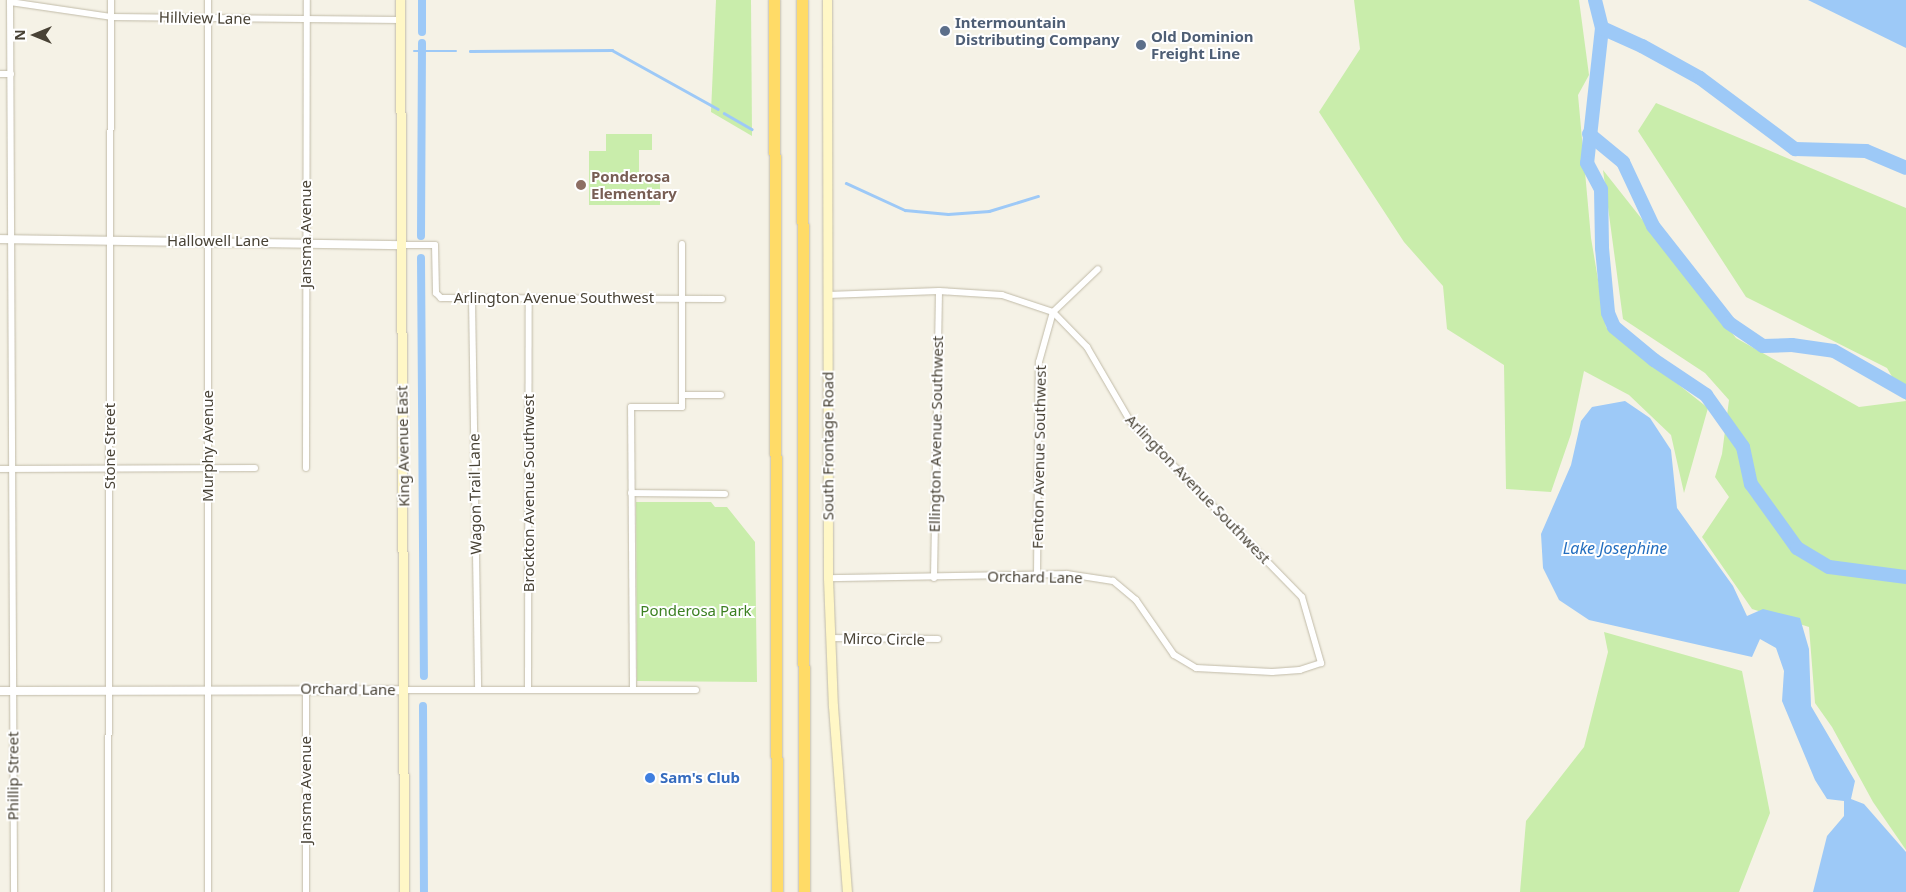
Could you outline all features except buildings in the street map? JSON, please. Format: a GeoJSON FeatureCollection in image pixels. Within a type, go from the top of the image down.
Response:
{"type":"FeatureCollection","features":[{"type":"Feature","properties":{"kind":"highway"},"geometry":{"type":"LineString","coordinates":[[774,0],[777,892]]}},
{"type":"Feature","properties":{"kind":"highway"},"geometry":{"type":"LineString","coordinates":[[802,0],[804,892]]}},
{"type":"Feature","properties":{"kind":"main road","name":"King Avenue East"},"geometry":{"type":"LineString","coordinates":[[400,0],[405,690],[404,892]]}},
{"type":"Feature","properties":{"kind":"main road","name":"South Frontage Road"},"geometry":{"type":"LineString","coordinates":[[826,0],[828,578],[830,638],[848,892]]}},
{"type":"Feature","properties":{"kind":"street","name":"Stone Street"},"geometry":{"type":"LineString","coordinates":[[108,892],[110,468],[108,241],[111,0]]}},
{"type":"Feature","properties":{"kind":"street","name":"Murphy Avenue"},"geometry":{"type":"LineString","coordinates":[[208,0],[208,892]]}},
{"type":"Feature","properties":{"kind":"street","name":"Jansma Avenue"},"geometry":{"type":"LineString","coordinates":[[306,468],[307,0]]}},
{"type":"Feature","properties":{"kind":"street","name":"Hillview Lane"},"geometry":{"type":"LineString","coordinates":[[10,1],[111,16],[400,20]]}},
{"type":"Feature","properties":{"kind":"street","name":"Phillip Street"},"geometry":{"type":"LineString","coordinates":[[10,1],[14,892]]}},
{"type":"Feature","properties":{"kind":"street"},"geometry":{"type":"LineString","coordinates":[[0,74],[11,74]]}},
{"type":"Feature","properties":{"kind":"street","name":"Hallowell Lane"},"geometry":{"type":"LineString","coordinates":[[0,240],[306,241],[435,245]]}},
{"type":"Feature","properties":{"kind":"street"},"geometry":{"type":"LineString","coordinates":[[632,689],[631,406],[682,406],[682,244]]}},
{"type":"Feature","properties":{"kind":"street","name":"Arlington Avenue Southwest"},"geometry":{"type":"LineString","coordinates":[[435,245],[436,293],[441,298],[722,299]]}},
{"type":"Feature","properties":{"kind":"street"},"geometry":{"type":"LineString","coordinates":[[1053,312],[1098,269]]}},
{"type":"Feature","properties":{"kind":"street","name":"Arlington Avenue Southwest"},"geometry":{"type":"LineString","coordinates":[[827,295],[939,291],[1002,295],[1053,312],[1087,347],[1130,421],[1302,597],[1321,663]]}},
{"type":"Feature","properties":{"kind":"street","name":"Ellington Avenue Southwest"},"geometry":{"type":"LineString","coordinates":[[934,578],[939,291]]}},
{"type":"Feature","properties":{"kind":"street","name":"Brockton Avenue Southwest"},"geometry":{"type":"LineString","coordinates":[[528,689],[529,297]]}},
{"type":"Feature","properties":{"kind":"street","name":"Wagon Trail Lane"},"geometry":{"type":"LineString","coordinates":[[472,299],[478,690]]}},
{"type":"Feature","properties":{"kind":"street","name":"Fenton Avenue Southwest"},"geometry":{"type":"LineString","coordinates":[[1037,576],[1039,362],[1053,312]]}},
{"type":"Feature","properties":{"kind":"street"},"geometry":{"type":"LineString","coordinates":[[682,395],[721,395]]}},
{"type":"Feature","properties":{"kind":"street"},"geometry":{"type":"LineString","coordinates":[[0,469],[255,468]]}},
{"type":"Feature","properties":{"kind":"street"},"geometry":{"type":"LineString","coordinates":[[631,493],[726,494]]}},
{"type":"Feature","properties":{"kind":"street","name":"Orchard Lane"},"geometry":{"type":"LineString","coordinates":[[828,578],[934,578],[1067,574],[1113,581],[1136,600],[1174,656],[1196,668],[1272,672],[1300,670],[1321,663]]}},
{"type":"Feature","properties":{"kind":"street","name":"Mirco Circle"},"geometry":{"type":"LineString","coordinates":[[830,638],[938,640]]}},
{"type":"Feature","properties":{"kind":"street","name":"Jansma Avenue"},"geometry":{"type":"LineString","coordinates":[[306,688],[306,892]]}},
{"type":"Feature","properties":{"kind":"street","name":"Orchard Lane"},"geometry":{"type":"LineString","coordinates":[[0,691],[306,688],[696,690]]}},
{"type":"Feature","properties":{"kind":"green space"},"geometry":{"type":"Polygon","coordinates":[[[716,0],[751,0],[752,136],[711,112],[716,0]]]}},
{"type":"Feature","properties":{"kind":"green space"},"geometry":{"type":"Polygon","coordinates":[[[1354,0],[1579,0],[1589,75],[1578,95],[1591,238],[1606,327],[1708,408],[1684,493],[1671,435],[1629,395],[1584,371],[1571,434],[1551,492],[1506,489],[1504,365],[1447,329],[1443,286],[1404,242],[1319,112],[1360,49],[1354,0]]]}},
{"type":"Feature","properties":{"kind":"green space"},"geometry":{"type":"Polygon","coordinates":[[[1656,103],[1906,208],[1906,401],[1887,368],[1746,297],[1638,131],[1656,103]]]}},
{"type":"Feature","properties":{"kind":"green space"},"geometry":{"type":"Polygon","coordinates":[[[606,134],[652,134],[652,150],[639,150],[639,178],[660,178],[660,205],[589,205],[589,151],[606,151],[606,134]]]}},
{"type":"Feature","properties":{"kind":"green space"},"geometry":{"type":"Polygon","coordinates":[[[1603,170],[1736,338],[1859,407],[1906,401],[1906,850],[1873,802],[1832,727],[1815,703],[1809,627],[1752,609],[1702,537],[1729,497],[1715,477],[1722,454],[1729,400],[1705,373],[1623,319],[1603,170]]]}},
{"type":"Feature","properties":{"kind":"green space","name":"Ponderosa Park"},"geometry":{"type":"Polygon","coordinates":[[[636,502],[711,502],[715,507],[727,507],[755,542],[757,682],[637,681],[636,502]]]}},
{"type":"Feature","properties":{"kind":"green space"},"geometry":{"type":"Polygon","coordinates":[[[1604,632],[1742,671],[1770,813],[1739,892],[1520,892],[1526,821],[1584,747],[1608,652],[1604,632]]]}},
{"type":"Feature","properties":{"kind":"water"},"geometry":{"type":"Polygon","coordinates":[[[1808,0],[1906,0],[1906,48],[1808,0]]]}},
{"type":"Feature","properties":{"kind":"water","name":"Lake Josephine"},"geometry":{"type":"Polygon","coordinates":[[[1625,401],[1650,418],[1671,450],[1677,508],[1733,586],[1747,616],[1763,609],[1800,618],[1809,649],[1811,706],[1855,781],[1851,799],[1864,804],[1906,852],[1906,892],[1813,892],[1827,836],[1844,816],[1844,801],[1827,799],[1815,780],[1782,701],[1784,671],[1776,648],[1760,639],[1752,657],[1589,620],[1559,600],[1543,568],[1541,534],[1571,465],[1581,421],[1592,407],[1625,401]]]}},
{"type":"Feature","properties":{"kind":"waterway"},"geometry":{"type":"LineString","coordinates":[[422,0],[422,32]]}},
{"type":"Feature","properties":{"kind":"waterway"},"geometry":{"type":"LineString","coordinates":[[1595,0],[1602,28],[1587,163],[1601,189],[1602,248],[1608,313],[1614,327],[1654,360],[1706,395],[1743,447],[1751,484],[1797,548],[1829,567],[1906,577]]}},
{"type":"Feature","properties":{"kind":"waterway"},"geometry":{"type":"LineString","coordinates":[[1602,28],[1642,46],[1700,78],[1795,149],[1866,151],[1906,168]]}},
{"type":"Feature","properties":{"kind":"waterway"},"geometry":{"type":"LineString","coordinates":[[421,236],[422,43]]}},
{"type":"Feature","properties":{"kind":"waterway"},"geometry":{"type":"LineString","coordinates":[[470,51],[612,50],[718,109]]}},
{"type":"Feature","properties":{"kind":"waterway"},"geometry":{"type":"LineString","coordinates":[[414,51],[456,51]]}},
{"type":"Feature","properties":{"kind":"waterway"},"geometry":{"type":"LineString","coordinates":[[724,113],[752,129]]}},
{"type":"Feature","properties":{"kind":"waterway"},"geometry":{"type":"LineString","coordinates":[[1589,134],[1623,162],[1653,226],[1729,323],[1763,346],[1792,345],[1834,351],[1906,392]]}},
{"type":"Feature","properties":{"kind":"waterway"},"geometry":{"type":"LineString","coordinates":[[846,183],[905,210],[948,214],[989,211],[1038,196]]}},
{"type":"Feature","properties":{"kind":"waterway"},"geometry":{"type":"LineString","coordinates":[[421,258],[424,676]]}},
{"type":"Feature","properties":{"kind":"waterway"},"geometry":{"type":"LineString","coordinates":[[423,706],[424,892]]}},
{"type":"Feature","properties":{"kind":"place","name":"Intermountain Distributing Company"},"geometry":{"type":"Point","coordinates":[945,31]}},
{"type":"Feature","properties":{"kind":"place","name":"Old Dominion Freight Line"},"geometry":{"type":"Point","coordinates":[1141,45]}},
{"type":"Feature","properties":{"kind":"place","name":"Ponderosa Elementary"},"geometry":{"type":"Point","coordinates":[581,185]}},
{"type":"Feature","properties":{"kind":"place","name":"Sam's Club"},"geometry":{"type":"Point","coordinates":[650,778]}}]}
